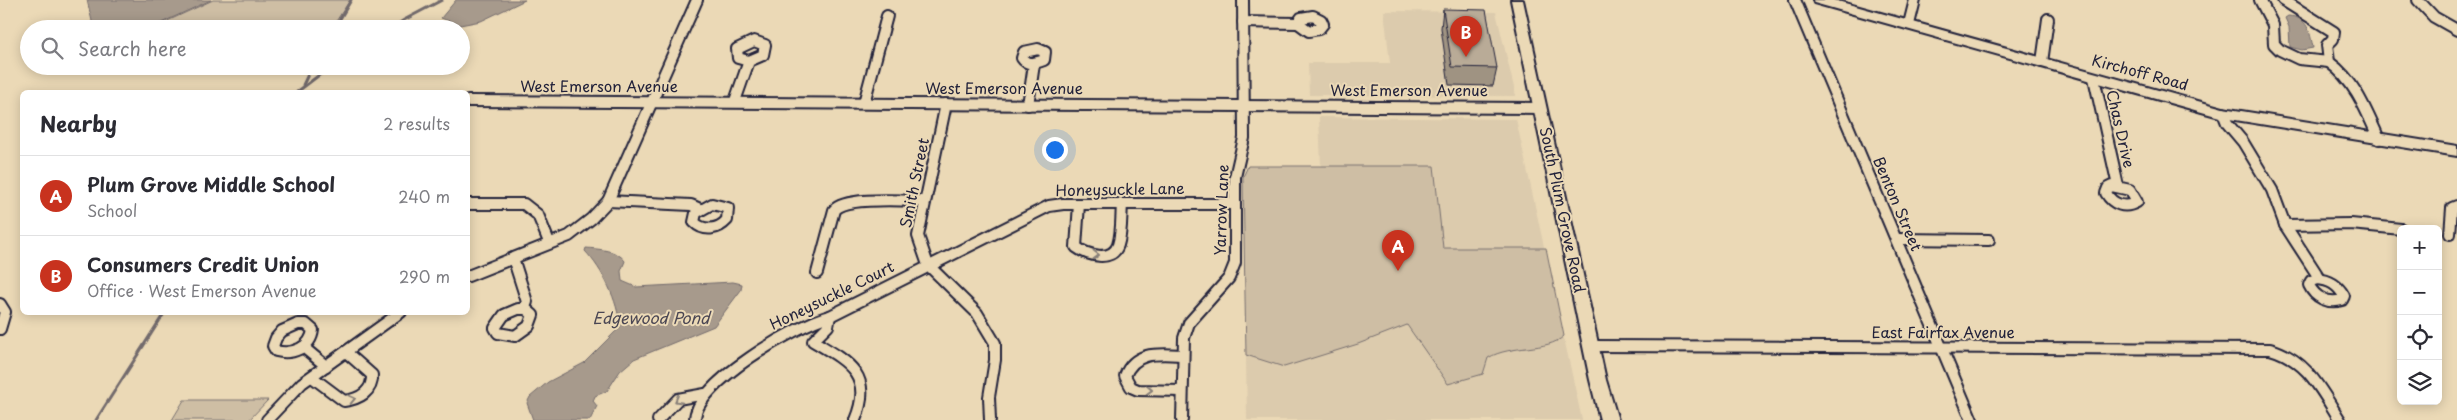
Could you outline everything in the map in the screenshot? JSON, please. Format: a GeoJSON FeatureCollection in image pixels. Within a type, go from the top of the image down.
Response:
{"type":"FeatureCollection","features":[{"type":"Feature","properties":{"kind":"main road","name":"South Plum Grove Road"},"geometry":{"type":"LineString","coordinates":[[1517,0],[1591,346],[1609,420]]}},
{"type":"Feature","properties":{"kind":"main road","name":"Kirchoff Road"},"geometry":{"type":"LineString","coordinates":[[1819,0],[2223,113],[2457,151]]}},
{"type":"Feature","properties":{"kind":"street"},"geometry":{"type":"LineString","coordinates":[[470,275],[568,236],[591,219],[608,201],[697,0]]}},
{"type":"Feature","properties":{"kind":"street","name":"Yarrow Lane"},"geometry":{"type":"LineString","coordinates":[[1182,420],[1184,338],[1189,323],[1233,272],[1235,256],[1235,177],[1244,138],[1243,0]]}},
{"type":"Feature","properties":{"kind":"street","name":"Benton Street"},"geometry":{"type":"LineString","coordinates":[[1795,0],[1972,420]]}},
{"type":"Feature","properties":{"kind":"street"},"geometry":{"type":"LineString","coordinates":[[1908,24],[1915,0]]}},
{"type":"Feature","properties":{"kind":"street"},"geometry":{"type":"LineString","coordinates":[[2260,0],[2274,24],[2276,34],[2274,44],[2279,50],[2300,61],[2328,62],[2345,74],[2361,100],[2379,139]]}},
{"type":"Feature","properties":{"kind":"street"},"geometry":{"type":"LineString","coordinates":[[2283,0],[2334,32],[2333,39],[2327,45],[2328,62]]}},
{"type":"Feature","properties":{"kind":"street"},"geometry":{"type":"LineString","coordinates":[[2418,0],[2434,17],[2457,30]]}},
{"type":"Feature","properties":{"kind":"street"},"geometry":{"type":"LineString","coordinates":[[864,103],[887,16]]}},
{"type":"Feature","properties":{"kind":"street"},"geometry":{"type":"LineString","coordinates":[[2042,62],[2048,19]]}},
{"type":"Feature","properties":{"kind":"street"},"geometry":{"type":"LineString","coordinates":[[1243,22],[1298,23]]}},
{"type":"Feature","properties":{"kind":"street"},"geometry":{"type":"LineString","coordinates":[[735,101],[749,61]]}},
{"type":"Feature","properties":{"kind":"street"},"geometry":{"type":"LineString","coordinates":[[1028,105],[1034,64]]}},
{"type":"Feature","properties":{"kind":"street","name":"Chas Drive"},"geometry":{"type":"LineString","coordinates":[[2094,78],[2118,186]]}},
{"type":"Feature","properties":{"kind":"street","name":"West Emerson Avenue"},"geometry":{"type":"LineString","coordinates":[[470,102],[735,101],[1540,108]]}},
{"type":"Feature","properties":{"kind":"street","name":"Smith Street"},"geometry":{"type":"LineString","coordinates":[[946,104],[918,236],[928,265],[977,313],[995,344],[995,360],[989,397],[990,420]]}},
{"type":"Feature","properties":{"kind":"street"},"geometry":{"type":"LineString","coordinates":[[2223,113],[2227,123],[2243,142],[2272,190],[2285,225],[2320,279]]}},
{"type":"Feature","properties":{"kind":"street"},"geometry":{"type":"LineString","coordinates":[[608,201],[691,205],[700,209]]}},
{"type":"Feature","properties":{"kind":"street"},"geometry":{"type":"LineString","coordinates":[[817,273],[834,210],[838,205],[845,202],[925,201]]}},
{"type":"Feature","properties":{"kind":"street"},"geometry":{"type":"LineString","coordinates":[[470,204],[524,204],[532,207],[540,218],[549,242]]}},
{"type":"Feature","properties":{"kind":"street"},"geometry":{"type":"LineString","coordinates":[[1079,204],[1076,247],[1087,255],[1103,256],[1115,251],[1118,246],[1122,204]]}},
{"type":"Feature","properties":{"kind":"street","name":"Honeysuckle Lane"},"geometry":{"type":"LineString","coordinates":[[928,265],[1049,206],[1079,204],[1235,204]]}},
{"type":"Feature","properties":{"kind":"street"},"geometry":{"type":"LineString","coordinates":[[2454,234],[2452,208],[2457,206]]}},
{"type":"Feature","properties":{"kind":"street"},"geometry":{"type":"LineString","coordinates":[[2285,225],[2351,224],[2397,229]]}},
{"type":"Feature","properties":{"kind":"street"},"geometry":{"type":"LineString","coordinates":[[1897,239],[1989,240]]}},
{"type":"Feature","properties":{"kind":"street"},"geometry":{"type":"LineString","coordinates":[[513,258],[527,302],[524,309]]}},
{"type":"Feature","properties":{"kind":"street","name":"Honeysuckle Court"},"geometry":{"type":"LineString","coordinates":[[695,420],[697,404],[705,394],[770,343],[818,318],[830,316],[928,265]]}},
{"type":"Feature","properties":{"kind":"street"},"geometry":{"type":"LineString","coordinates":[[0,304],[5,312],[0,328]]}},
{"type":"Feature","properties":{"kind":"street"},"geometry":{"type":"LineString","coordinates":[[267,420],[284,400],[312,377],[397,315]]}},
{"type":"Feature","properties":{"kind":"street"},"geometry":{"type":"LineString","coordinates":[[813,340],[828,326],[830,316]]}},
{"type":"Feature","properties":{"kind":"street"},"geometry":{"type":"LineString","coordinates":[[794,331],[805,340],[813,340],[849,364],[860,378],[863,391],[862,404],[855,420]]}},
{"type":"Feature","properties":{"kind":"street","name":"East Fairfax Avenue"},"geometry":{"type":"LineString","coordinates":[[1591,346],[2270,349],[2282,351],[2294,357],[2308,370],[2340,420]]}},
{"type":"Feature","properties":{"kind":"street"},"geometry":{"type":"LineString","coordinates":[[303,347],[326,366]]}},
{"type":"Feature","properties":{"kind":"street"},"geometry":{"type":"LineString","coordinates":[[312,377],[344,401],[361,397],[370,388],[373,381],[372,376],[346,352]]}},
{"type":"Feature","properties":{"kind":"street"},"geometry":{"type":"LineString","coordinates":[[1182,392],[1138,390],[1131,387],[1125,376],[1129,362],[1136,357],[1183,355]]}},
{"type":"Feature","properties":{"kind":"street","name":"Honeysuckle Court"},"geometry":{"type":"LineString","coordinates":[[658,420],[671,403],[678,398],[705,394]]}},
{"type":"Feature","properties":{"kind":"shaded area"},"geometry":{"type":"Polygon","coordinates":[[[213,0],[350,0],[337,20],[170,20],[213,0]]]}},
{"type":"Feature","properties":{"kind":"shaded area"},"geometry":{"type":"Polygon","coordinates":[[[1384,11],[1496,12],[1516,96],[1309,95],[1308,63],[1390,63],[1384,11]]]}},
{"type":"Feature","properties":{"kind":"shaded area"},"geometry":{"type":"Polygon","coordinates":[[[1319,117],[1516,119],[1582,420],[1247,420],[1243,177],[1248,166],[1321,166],[1319,117]]]}},
{"type":"Feature","properties":{"kind":"shaded area"},"geometry":{"type":"Polygon","coordinates":[[[1248,166],[1434,166],[1443,248],[1546,248],[1564,336],[1548,344],[1497,354],[1488,358],[1483,374],[1448,384],[1407,325],[1358,344],[1284,367],[1246,355],[1243,177],[1248,166]]]}},
{"type":"Feature","properties":{"kind":"shaded area"},"geometry":{"type":"Polygon","coordinates":[[[184,400],[268,400],[249,420],[172,420],[184,400]]]}},
{"type":"Feature","properties":{"kind":"water"},"geometry":{"type":"Polygon","coordinates":[[[87,0],[211,0],[168,20],[92,20],[87,0]]]}},
{"type":"Feature","properties":{"kind":"water"},"geometry":{"type":"Polygon","coordinates":[[[456,0],[525,0],[481,21],[470,23],[470,20],[446,20],[441,18],[456,0]]]}},
{"type":"Feature","properties":{"kind":"water"},"geometry":{"type":"Polygon","coordinates":[[[2288,16],[2295,17],[2304,22],[2309,31],[2313,48],[2302,50],[2290,47],[2289,27],[2285,18],[2288,16]]]}},
{"type":"Feature","properties":{"kind":"water","name":"Edgewood Pond"},"geometry":{"type":"Polygon","coordinates":[[[586,248],[607,251],[622,257],[625,261],[621,271],[622,281],[636,287],[733,282],[742,284],[741,290],[714,326],[634,359],[620,371],[607,391],[595,396],[593,401],[597,406],[590,420],[533,420],[527,403],[530,397],[548,382],[584,363],[620,327],[613,297],[598,267],[585,251],[586,248]]]}},
{"type":"Feature","properties":{"kind":"building"},"geometry":{"type":"Polygon","coordinates":[[[1443,9],[1486,10],[1497,68],[1452,67],[1443,9]]]}},
{"type":"Feature","properties":{"kind":"waterway"},"geometry":{"type":"LineString","coordinates":[[339,20],[351,0]]}},
{"type":"Feature","properties":{"kind":"waterway"},"geometry":{"type":"LineString","coordinates":[[404,20],[442,0]]}},
{"type":"Feature","properties":{"kind":"waterway"},"geometry":{"type":"LineString","coordinates":[[303,85],[308,75]]}},
{"type":"Feature","properties":{"kind":"waterway"},"geometry":{"type":"LineString","coordinates":[[300,90],[319,75]]}},
{"type":"Feature","properties":{"kind":"waterway"},"geometry":{"type":"LineString","coordinates":[[96,420],[163,315]]}},
{"type":"Feature","properties":{"kind":"place","name":"Consumers Credit Union"},"geometry":{"type":"Point","coordinates":[1466,57]}},
{"type":"Feature","properties":{"kind":"place","name":"Plum Grove Middle School"},"geometry":{"type":"Point","coordinates":[1398,271]}}]}
